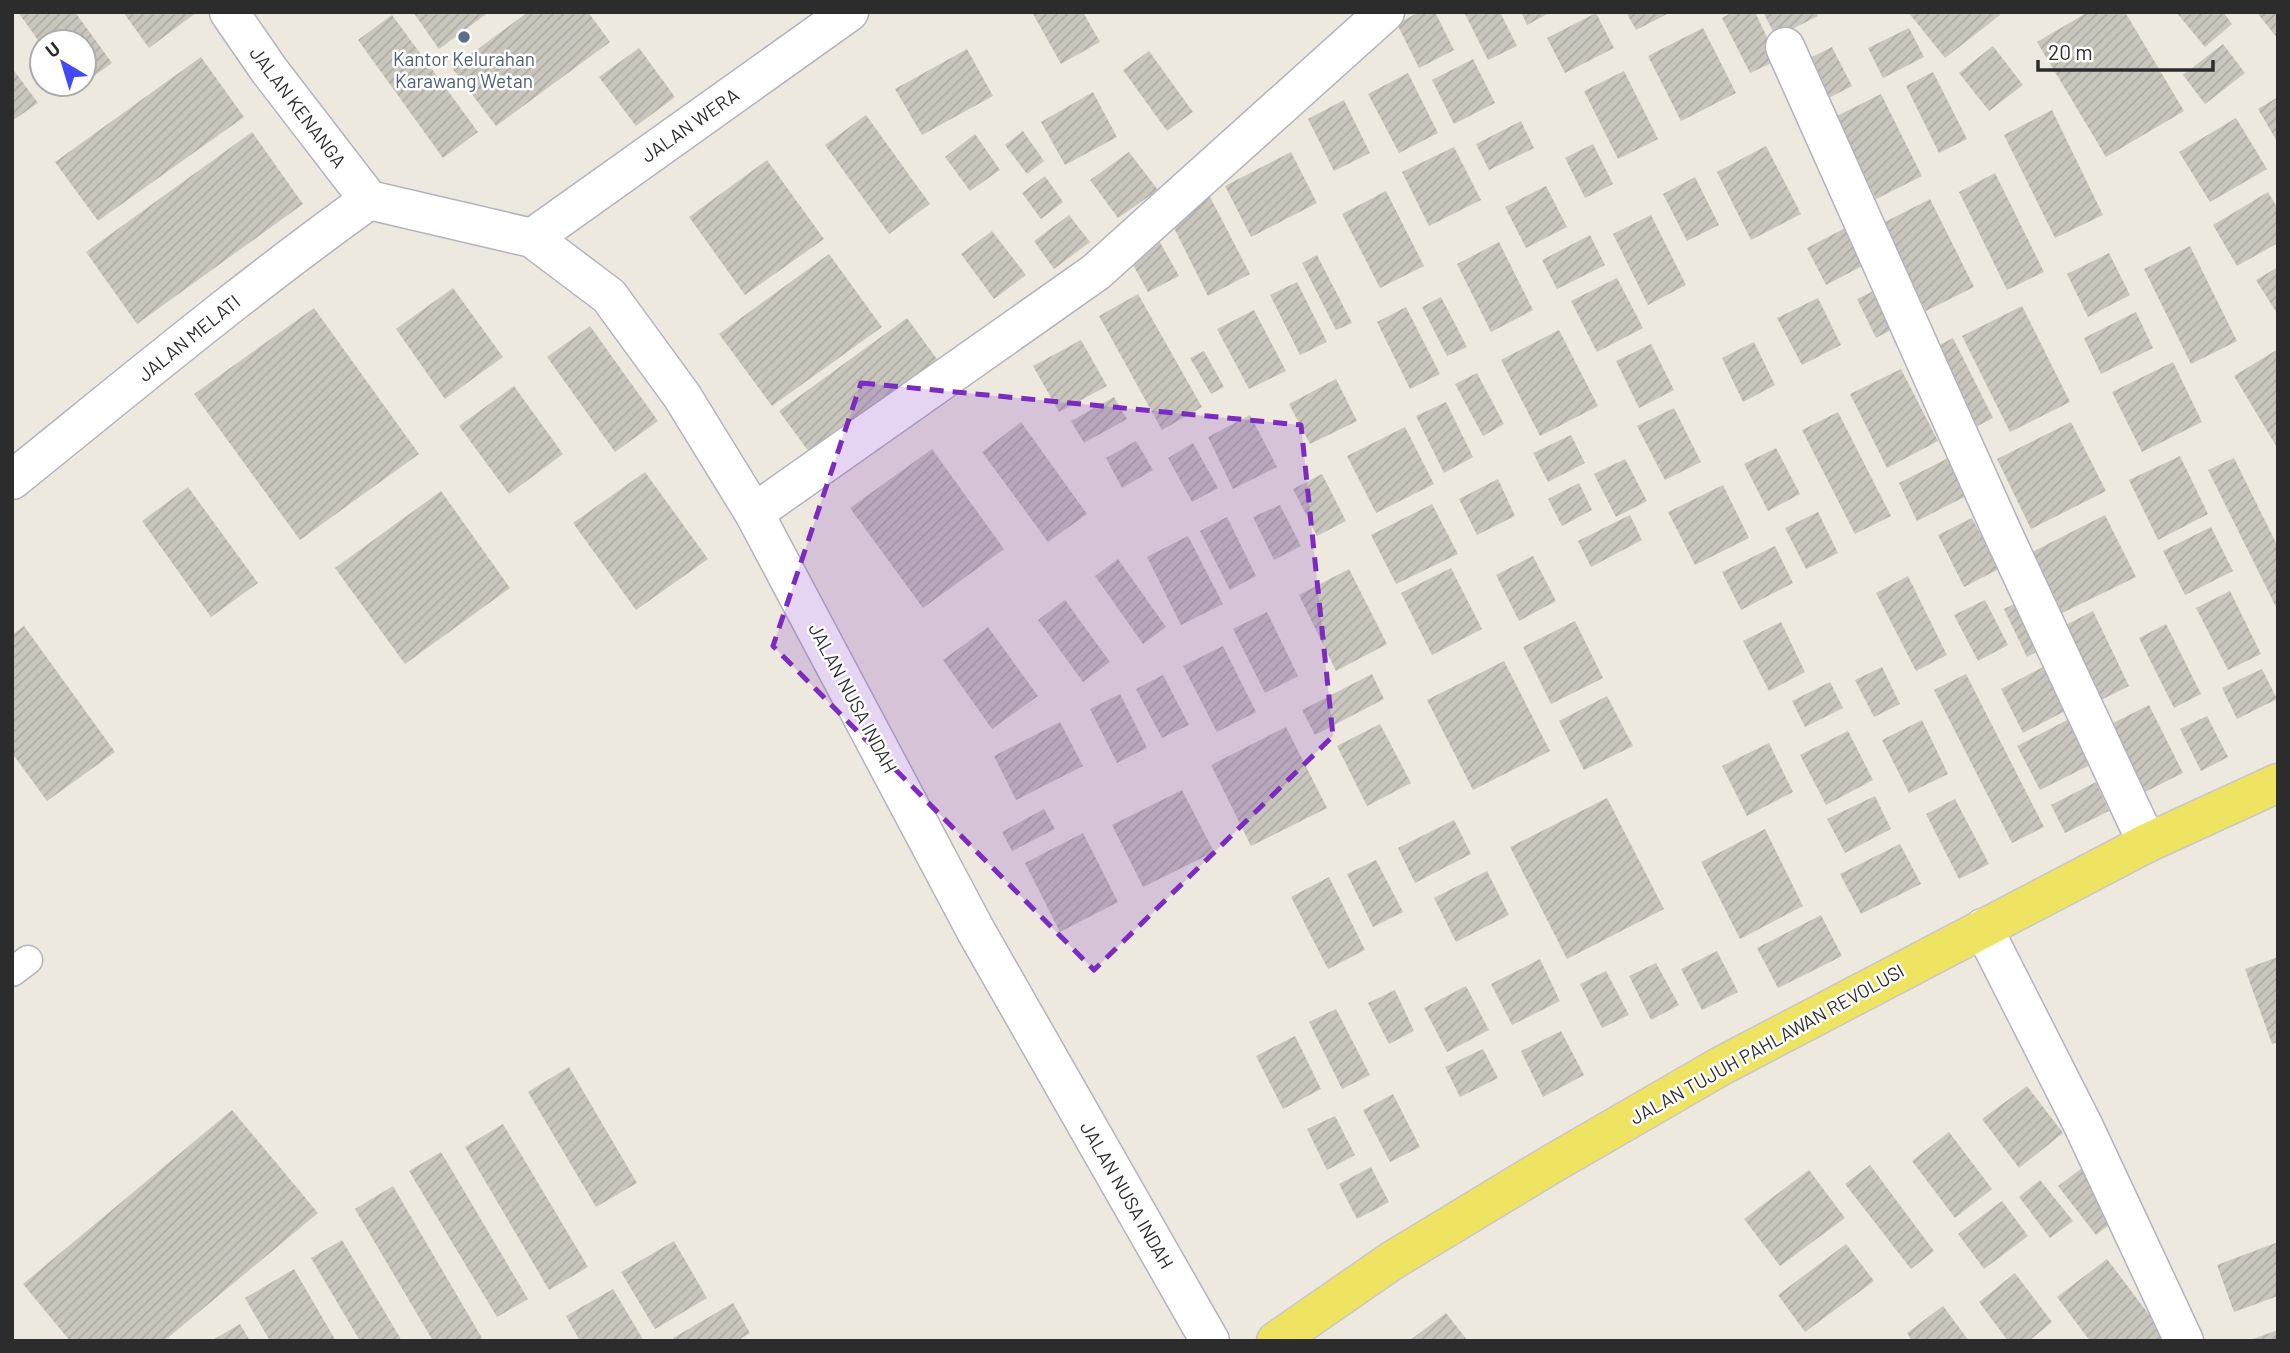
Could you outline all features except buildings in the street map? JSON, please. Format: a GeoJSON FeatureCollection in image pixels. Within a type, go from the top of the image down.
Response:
{"type":"FeatureCollection","features":[{"type":"Feature","properties":{"kind":"main road","name":"JALAN TUJUH PAHLAWAN REVOLUSI"},"geometry":{"type":"LineString","coordinates":[[1276,1341],[1393,1260],[1721,1066],[2147,844],[2278,783]]}},
{"type":"Feature","properties":{"kind":"street","name":"JALAN KENANGA"},"geometry":{"type":"LineString","coordinates":[[229,12],[269,70],[369,200]]}},
{"type":"Feature","properties":{"kind":"street","name":"JALAN WERA"},"geometry":{"type":"LineString","coordinates":[[532,238],[849,12]]}},
{"type":"Feature","properties":{"kind":"street"},"geometry":{"type":"LineString","coordinates":[[754,513],[1096,272],[1385,12]]}},
{"type":"Feature","properties":{"kind":"street"},"geometry":{"type":"LineString","coordinates":[[1786,47],[2003,534],[2147,844]]}},
{"type":"Feature","properties":{"kind":"street","name":"JALAN NUSA INDAH"},"geometry":{"type":"LineString","coordinates":[[369,200],[532,238],[608,296],[682,396],[754,513],[976,931],[1210,1341]]}},
{"type":"Feature","properties":{"kind":"street","name":"JALAN MELATI"},"geometry":{"type":"LineString","coordinates":[[12,480],[294,255],[369,200]]}},
{"type":"Feature","properties":{"kind":"street"},"geometry":{"type":"LineString","coordinates":[[1983,928],[2083,1125],[2185,1341]]}},
{"type":"Feature","properties":{"kind":"highlighted area"},"geometry":{"type":"Polygon","coordinates":[[[861,383],[1301,425],[1333,736],[1094,970],[773,646],[861,383]]]}},
{"type":"Feature","properties":{"kind":"place","name":"Kantor Kelurahan Karawang Wetan"},"geometry":{"type":"Point","coordinates":[464,37]}}]}
